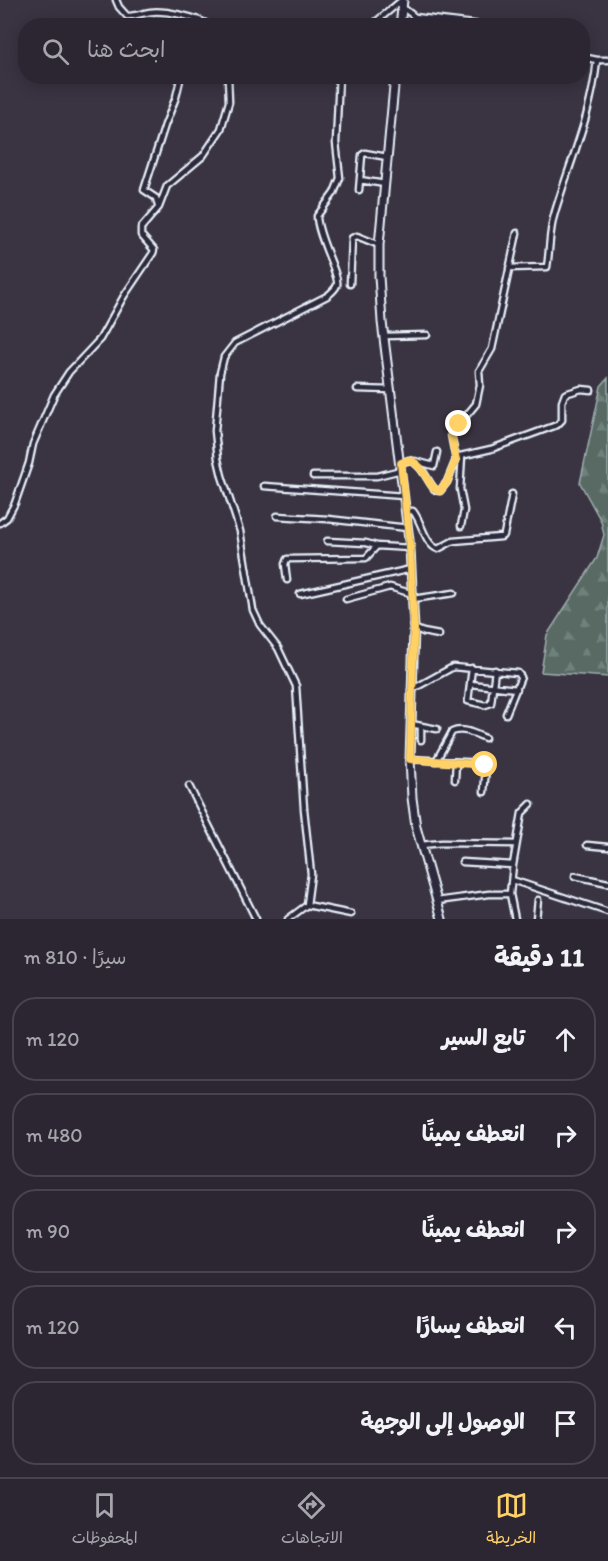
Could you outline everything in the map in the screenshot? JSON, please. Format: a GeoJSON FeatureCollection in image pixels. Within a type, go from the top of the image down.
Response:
{"type":"FeatureCollection","features":[{"type":"Feature","properties":{"kind":"main road"},"geometry":{"type":"LineString","coordinates":[[401,18],[402,2]]}},
{"type":"Feature","properties":{"kind":"main road"},"geometry":{"type":"LineString","coordinates":[[394,84],[379,245],[379,276],[384,336],[410,548],[414,628],[410,759],[416,827],[442,919]]}},
{"type":"Feature","properties":{"kind":"street"},"geometry":{"type":"LineString","coordinates":[[116,0],[118,7],[127,16],[151,12],[190,18]]}},
{"type":"Feature","properties":{"kind":"street"},"geometry":{"type":"LineString","coordinates":[[381,18],[402,2],[416,17],[424,18]]}},
{"type":"Feature","properties":{"kind":"street"},"geometry":{"type":"LineString","coordinates":[[590,59],[608,60]]}},
{"type":"Feature","properties":{"kind":"street"},"geometry":{"type":"LineString","coordinates":[[509,268],[547,267],[554,215],[581,132],[594,84],[597,60]]}},
{"type":"Feature","properties":{"kind":"street"},"geometry":{"type":"LineString","coordinates":[[159,207],[156,198],[144,190],[179,84]]}},
{"type":"Feature","properties":{"kind":"street"},"geometry":{"type":"LineString","coordinates":[[0,523],[11,512],[29,463],[33,444],[54,395],[69,372],[100,339],[124,296],[153,254],[154,250],[140,232],[159,207],[167,186],[203,156],[221,129],[229,102],[228,84]]}},
{"type":"Feature","properties":{"kind":"street"},"geometry":{"type":"LineString","coordinates":[[288,919],[307,905],[311,874],[304,809],[296,686],[278,648],[260,625],[252,610],[240,531],[222,476],[215,431],[220,373],[224,357],[230,348],[235,343],[327,296],[338,283],[320,237],[317,216],[334,193],[340,178],[336,143],[339,84]]}},
{"type":"Feature","properties":{"kind":"street"},"geometry":{"type":"LineString","coordinates":[[359,190],[361,157],[364,154],[387,157]]}},
{"type":"Feature","properties":{"kind":"street"},"geometry":{"type":"LineString","coordinates":[[360,180],[385,184]]}},
{"type":"Feature","properties":{"kind":"street"},"geometry":{"type":"LineString","coordinates":[[461,526],[464,510],[460,489],[459,457],[451,434],[476,404],[480,385],[479,370],[492,349],[517,233]]}},
{"type":"Feature","properties":{"kind":"street"},"geometry":{"type":"LineString","coordinates":[[350,284],[352,238],[357,236],[379,245]]}},
{"type":"Feature","properties":{"kind":"street"},"geometry":{"type":"LineString","coordinates":[[384,336],[427,335]]}},
{"type":"Feature","properties":{"kind":"street"},"geometry":{"type":"LineString","coordinates":[[357,389],[391,390]]}},
{"type":"Feature","properties":{"kind":"street"},"geometry":{"type":"LineString","coordinates":[[459,457],[491,449],[557,425],[562,420],[562,402],[567,392],[581,389],[591,390]]}},
{"type":"Feature","properties":{"kind":"street"},"geometry":{"type":"LineString","coordinates":[[314,476],[377,476],[412,460],[434,466],[437,452]]}},
{"type":"Feature","properties":{"kind":"street"},"geometry":{"type":"LineString","coordinates":[[412,460],[421,468],[432,487],[437,491],[447,482],[459,457]]}},
{"type":"Feature","properties":{"kind":"street"},"geometry":{"type":"LineString","coordinates":[[264,486],[404,496]]}},
{"type":"Feature","properties":{"kind":"street"},"geometry":{"type":"LineString","coordinates":[[406,511],[413,511],[430,545],[438,549],[453,541],[504,535],[512,494]]}},
{"type":"Feature","properties":{"kind":"street"},"geometry":{"type":"LineString","coordinates":[[277,516],[408,528]]}},
{"type":"Feature","properties":{"kind":"street"},"geometry":{"type":"LineString","coordinates":[[327,541],[410,548]]}},
{"type":"Feature","properties":{"kind":"street"},"geometry":{"type":"LineString","coordinates":[[287,580],[285,564],[287,559],[366,558],[377,546]]}},
{"type":"Feature","properties":{"kind":"street"},"geometry":{"type":"LineString","coordinates":[[300,594],[411,569]]}},
{"type":"Feature","properties":{"kind":"street"},"geometry":{"type":"LineString","coordinates":[[346,599],[390,586],[413,596],[454,592]]}},
{"type":"Feature","properties":{"kind":"street"},"geometry":{"type":"LineString","coordinates":[[414,628],[439,635]]}},
{"type":"Feature","properties":{"kind":"street"},"geometry":{"type":"LineString","coordinates":[[411,690],[453,667],[520,674],[517,689],[506,714]]}},
{"type":"Feature","properties":{"kind":"street"},"geometry":{"type":"LineString","coordinates":[[472,668],[468,701],[485,705],[491,703],[495,670]]}},
{"type":"Feature","properties":{"kind":"street"},"geometry":{"type":"LineString","coordinates":[[470,684],[517,689]]}},
{"type":"Feature","properties":{"kind":"street"},"geometry":{"type":"LineString","coordinates":[[411,724],[437,729]]}},
{"type":"Feature","properties":{"kind":"street"},"geometry":{"type":"LineString","coordinates":[[420,740],[421,726]]}},
{"type":"Feature","properties":{"kind":"street"},"geometry":{"type":"LineString","coordinates":[[436,761],[452,732],[456,730],[465,730],[485,738]]}},
{"type":"Feature","properties":{"kind":"street"},"geometry":{"type":"LineString","coordinates":[[410,759],[485,765],[484,792]]}},
{"type":"Feature","properties":{"kind":"street"},"geometry":{"type":"LineString","coordinates":[[455,780],[456,762]]}},
{"type":"Feature","properties":{"kind":"street"},"geometry":{"type":"LineString","coordinates":[[189,786],[256,919]]}},
{"type":"Feature","properties":{"kind":"street"},"geometry":{"type":"LineString","coordinates":[[515,919],[510,894],[513,865],[522,813],[531,804]]}},
{"type":"Feature","properties":{"kind":"street"},"geometry":{"type":"LineString","coordinates":[[421,845],[516,844]]}},
{"type":"Feature","properties":{"kind":"street"},"geometry":{"type":"LineString","coordinates":[[587,845],[608,847]]}},
{"type":"Feature","properties":{"kind":"street"},"geometry":{"type":"LineString","coordinates":[[462,862],[513,865]]}},
{"type":"Feature","properties":{"kind":"street"},"geometry":{"type":"LineString","coordinates":[[575,876],[608,883]]}},
{"type":"Feature","properties":{"kind":"street"},"geometry":{"type":"LineString","coordinates":[[512,880],[608,912]]}},
{"type":"Feature","properties":{"kind":"street"},"geometry":{"type":"LineString","coordinates":[[437,901],[489,894],[510,894]]}},
{"type":"Feature","properties":{"kind":"street"},"geometry":{"type":"LineString","coordinates":[[536,919],[538,900]]}},
{"type":"Feature","properties":{"kind":"street"},"geometry":{"type":"LineString","coordinates":[[307,905],[351,914]]}},
{"type":"Feature","properties":{"kind":"green space"},"geometry":{"type":"Polygon","coordinates":[[[608,378],[608,677],[541,672],[547,635],[597,558],[604,535],[601,521],[580,483],[601,386],[608,378]]]}},
{"type":"Feature","properties":{"kind":"route"},"geometry":{"type":"LineString","coordinates":[[459,424],[451,434],[456,460],[447,482],[440,491],[432,487],[424,472],[415,462],[409,460],[401,463],[410,548],[414,628],[410,759],[485,765]]}}]}
